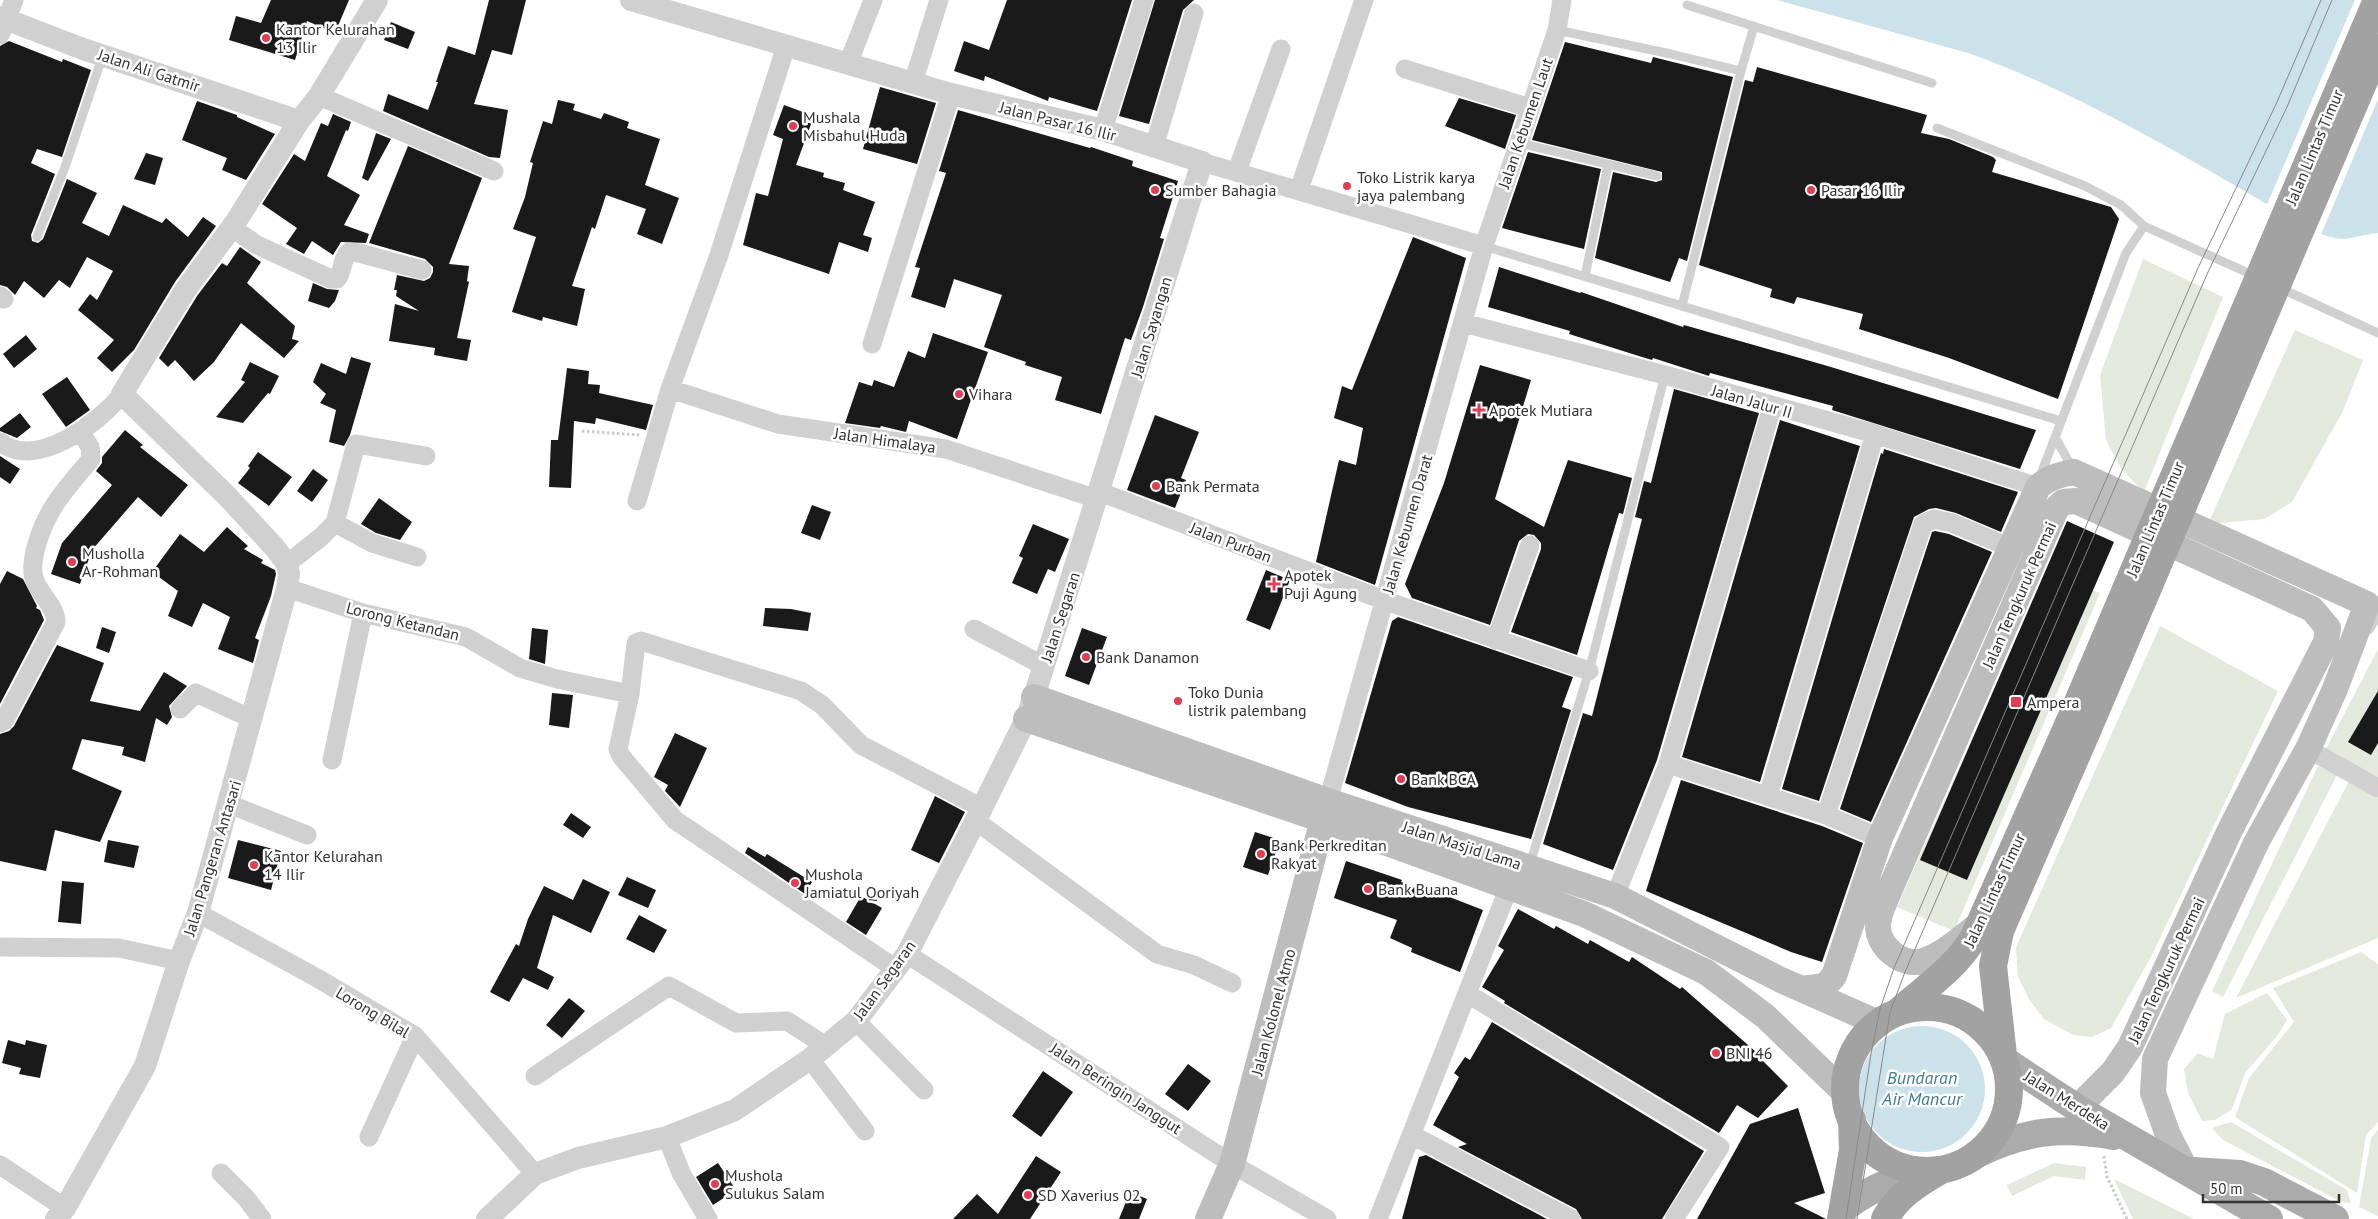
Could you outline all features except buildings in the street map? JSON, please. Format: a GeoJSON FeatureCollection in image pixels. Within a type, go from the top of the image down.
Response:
{"type":"FeatureCollection","features":[{"type":"Feature","properties":{"kind":"highway","name":"Jalan Lintas Timur"},"geometry":{"type":"LineString","coordinates":[[2004,1060],[1993,966],[2000,931],[2078,727],[2377,0]]}},
{"type":"Feature","properties":{"kind":"highway","name":"Jalan Lintas Timur"},"geometry":{"type":"LineString","coordinates":[[1888,1018],[1960,959],[1982,922],[2078,727],[2378,48]]}},
{"type":"Feature","properties":{"kind":"highway"},"geometry":{"type":"LineString","coordinates":[[1842,1214],[1853,1150],[1844,1079],[1850,1060],[1860,1042],[1888,1018],[1918,1007],[1939,1008],[1960,1014],[1984,1030],[1994,1041],[2004,1060],[2008,1072],[2010,1099],[2002,1124],[1995,1135],[1977,1154],[1942,1170],[1910,1189],[1891,1208],[1885,1219]]}},
{"type":"Feature","properties":{"kind":"highway"},"geometry":{"type":"LineString","coordinates":[[1849,1107],[1862,1139],[1888,1161],[1908,1169],[1942,1170]]}},
{"type":"Feature","properties":{"kind":"main road"},"geometry":{"type":"LineString","coordinates":[[2038,488],[2054,475],[2074,472],[2367,604],[2335,689],[2308,749],[2257,841],[2155,1059],[2153,1093],[2168,1135],[2186,1170]]}},
{"type":"Feature","properties":{"kind":"main road","name":"Jalan Tengkuruk Permai"},"geometry":{"type":"LineString","coordinates":[[1801,989],[1817,988],[1831,982],[1880,838],[2038,488]]}},
{"type":"Feature","properties":{"kind":"main road","name":"Jalan Tengkuruk Permai"},"geometry":{"type":"LineString","coordinates":[[1878,926],[1879,915],[1887,896],[2056,509],[2064,502],[2076,501],[2312,609],[2328,628],[2326,642],[2230,830],[2130,1047],[2113,1072],[2077,1108]]}},
{"type":"Feature","properties":{"kind":"main road","name":"Jalan Masjid Lama"},"geometry":{"type":"LineString","coordinates":[[1030,708],[1326,810],[1529,867],[1615,896],[1801,989],[1888,1018]]}},
{"type":"Feature","properties":{"kind":"main road"},"geometry":{"type":"LineString","coordinates":[[1326,810],[1510,887],[1584,914],[1706,972],[1765,1016],[1849,1107]]}},
{"type":"Feature","properties":{"kind":"main road","name":"Jalan Kolonel Atmo"},"geometry":{"type":"LineString","coordinates":[[1208,1219],[1232,1164],[1326,810]]}},
{"type":"Feature","properties":{"kind":"main road"},"geometry":{"type":"LineString","coordinates":[[2230,830],[2257,841]]}},
{"type":"Feature","properties":{"kind":"main road"},"geometry":{"type":"LineString","coordinates":[[1854,916],[1878,926],[1886,947],[1895,956],[1913,963],[1924,960],[1946,949],[1982,922]]}},
{"type":"Feature","properties":{"kind":"main road"},"geometry":{"type":"LineString","coordinates":[[1738,996],[1755,966]]}},
{"type":"Feature","properties":{"kind":"main road","name":"Jalan Merdeka"},"geometry":{"type":"LineString","coordinates":[[2004,1060],[2118,1136],[2186,1170],[2268,1219]]}},
{"type":"Feature","properties":{"kind":"main road","name":"Jalan Merdeka"},"geometry":{"type":"LineString","coordinates":[[1977,1154],[1997,1144],[2054,1129],[2090,1131],[2118,1136]]}},
{"type":"Feature","properties":{"kind":"main road"},"geometry":{"type":"LineString","coordinates":[[1842,1214],[1861,1195],[1885,1182],[1906,1175],[1942,1170]]}},
{"type":"Feature","properties":{"kind":"main road","name":"Jalan Merdeka"},"geometry":{"type":"LineString","coordinates":[[2186,1170],[2240,1174],[2264,1182],[2335,1219]]}},
{"type":"Feature","properties":{"kind":"street"},"geometry":{"type":"LineString","coordinates":[[0,442],[13,450],[25,451],[56,445],[80,431],[114,404],[186,289],[231,228],[299,121],[319,96],[377,0]]}},
{"type":"Feature","properties":{"kind":"street","name":"Jalan Pasar 16 Ilir"},"geometry":{"type":"LineString","coordinates":[[632,0],[951,94],[1103,130],[1202,162],[1484,246]]}},
{"type":"Feature","properties":{"kind":"street"},"geometry":{"type":"LineString","coordinates":[[848,64],[873,0]]}},
{"type":"Feature","properties":{"kind":"street"},"geometry":{"type":"LineString","coordinates":[[913,83],[939,0]]}},
{"type":"Feature","properties":{"kind":"street"},"geometry":{"type":"LineString","coordinates":[[1103,130],[1144,0]]}},
{"type":"Feature","properties":{"kind":"street"},"geometry":{"type":"LineString","coordinates":[[1299,190],[1364,0]]}},
{"type":"Feature","properties":{"kind":"street","name":"Jalan Kebumen Laut"},"geometry":{"type":"LineString","coordinates":[[1484,246],[1557,30],[1562,0]]}},
{"type":"Feature","properties":{"kind":"street"},"geometry":{"type":"LineString","coordinates":[[1154,147],[1194,13]]}},
{"type":"Feature","properties":{"kind":"street","name":"Jalan Ali Gatmir"},"geometry":{"type":"LineString","coordinates":[[5,18],[103,55],[299,121]]}},
{"type":"Feature","properties":{"kind":"street"},"geometry":{"type":"LineString","coordinates":[[638,501],[670,389],[718,255],[786,46]]}},
{"type":"Feature","properties":{"kind":"street"},"geometry":{"type":"LineString","coordinates":[[1237,171],[1282,49]]}},
{"type":"Feature","properties":{"kind":"street"},"geometry":{"type":"LineString","coordinates":[[1405,69],[1530,108]]}},
{"type":"Feature","properties":{"kind":"street"},"geometry":{"type":"LineString","coordinates":[[872,344],[951,94]]}},
{"type":"Feature","properties":{"kind":"street"},"geometry":{"type":"LineString","coordinates":[[319,96],[494,171]]}},
{"type":"Feature","properties":{"kind":"street","name":"Jalan Sayangan"},"geometry":{"type":"LineString","coordinates":[[1098,496],[1202,162]]}},
{"type":"Feature","properties":{"kind":"street"},"geometry":{"type":"LineString","coordinates":[[231,228],[257,245],[331,279],[337,279],[342,273],[345,256],[348,252],[359,253],[422,270]]}},
{"type":"Feature","properties":{"kind":"street","name":"Jalan Kebumen Darat"},"geometry":{"type":"LineString","coordinates":[[1326,810],[1484,246]]}},
{"type":"Feature","properties":{"kind":"street","name":"Jalan Jalur II"},"geometry":{"type":"LineString","coordinates":[[1463,323],[1875,434],[2038,488]]}},
{"type":"Feature","properties":{"kind":"street","name":"Jalan Himalaya"},"geometry":{"type":"LineString","coordinates":[[670,389],[778,424],[946,449],[1098,496]]}},
{"type":"Feature","properties":{"kind":"street"},"geometry":{"type":"LineString","coordinates":[[122,394],[227,496],[288,564],[321,537],[334,523],[356,444],[426,456]]}},
{"type":"Feature","properties":{"kind":"street"},"geometry":{"type":"LineString","coordinates":[[1615,896],[1668,764],[1772,407]]}},
{"type":"Feature","properties":{"kind":"street"},"geometry":{"type":"LineString","coordinates":[[0,723],[4,721],[56,622],[54,612],[34,579],[32,565],[40,530],[47,514],[91,459],[90,447],[80,431]]}},
{"type":"Feature","properties":{"kind":"street"},"geometry":{"type":"LineString","coordinates":[[1768,796],[1875,434]]}},
{"type":"Feature","properties":{"kind":"street","name":"Jalan Purban"},"geometry":{"type":"LineString","coordinates":[[1098,496],[1386,601],[1589,671]]}},
{"type":"Feature","properties":{"kind":"street","name":"Jalan Segaran"},"geometry":{"type":"LineString","coordinates":[[487,1219],[535,1174],[578,1158],[667,1137],[735,1110],[818,1053],[856,1021],[902,962],[979,815],[1030,708],[1098,496]]}},
{"type":"Feature","properties":{"kind":"street"},"geometry":{"type":"LineString","coordinates":[[1826,815],[1923,524],[1934,519],[1952,523],[2011,548]]}},
{"type":"Feature","properties":{"kind":"street"},"geometry":{"type":"LineString","coordinates":[[334,523],[372,543],[417,557]]}},
{"type":"Feature","properties":{"kind":"street"},"geometry":{"type":"LineString","coordinates":[[1496,640],[1530,545]]}},
{"type":"Feature","properties":{"kind":"street","name":"Jalan Pangeran Antasari"},"geometry":{"type":"LineString","coordinates":[[61,1214],[145,1066],[198,913],[288,588],[288,564]]}},
{"type":"Feature","properties":{"kind":"street","name":"Lorong Ketandan"},"geometry":{"type":"LineString","coordinates":[[288,588],[363,613],[466,637],[520,668],[557,679],[630,694]]}},
{"type":"Feature","properties":{"kind":"street"},"geometry":{"type":"LineString","coordinates":[[332,760],[363,613]]}},
{"type":"Feature","properties":{"kind":"street"},"geometry":{"type":"LineString","coordinates":[[974,629],[1044,666]]}},
{"type":"Feature","properties":{"kind":"street"},"geometry":{"type":"LineString","coordinates":[[630,694],[636,643],[641,641],[801,691],[822,705],[861,745],[979,815],[1157,954],[1199,967],[1232,982]]}},
{"type":"Feature","properties":{"kind":"street"},"geometry":{"type":"LineString","coordinates":[[180,709],[196,693],[252,719]]}},
{"type":"Feature","properties":{"kind":"street","name":"Jalan Beringin Janggut"},"geometry":{"type":"LineString","coordinates":[[630,694],[618,753],[675,820],[902,962],[1232,1164],[1327,1219]]}},
{"type":"Feature","properties":{"kind":"street"},"geometry":{"type":"LineString","coordinates":[[2308,749],[2378,788]]}},
{"type":"Feature","properties":{"kind":"street"},"geometry":{"type":"LineString","coordinates":[[1668,764],[1826,815],[1880,838]]}},
{"type":"Feature","properties":{"kind":"street"},"geometry":{"type":"LineString","coordinates":[[229,804],[307,835]]}},
{"type":"Feature","properties":{"kind":"street"},"geometry":{"type":"LineString","coordinates":[[1378,1219],[1510,887]]}},
{"type":"Feature","properties":{"kind":"street","name":"Lorong Bilal"},"geometry":{"type":"LineString","coordinates":[[198,913],[319,979],[415,1036],[535,1174]]}},
{"type":"Feature","properties":{"kind":"street"},"geometry":{"type":"LineString","coordinates":[[0,947],[119,948],[180,961]]}},
{"type":"Feature","properties":{"kind":"street"},"geometry":{"type":"LineString","coordinates":[[535,1076],[668,986],[672,986],[736,1023],[787,1021],[818,1053],[865,1131]]}},
{"type":"Feature","properties":{"kind":"street"},"geometry":{"type":"LineString","coordinates":[[1468,994],[1720,1147],[1674,1219]]}},
{"type":"Feature","properties":{"kind":"street"},"geometry":{"type":"LineString","coordinates":[[856,1021],[924,1090]]}},
{"type":"Feature","properties":{"kind":"street"},"geometry":{"type":"LineString","coordinates":[[369,1137],[415,1036]]}},
{"type":"Feature","properties":{"kind":"street"},"geometry":{"type":"LineString","coordinates":[[1412,1135],[1571,1219]]}},
{"type":"Feature","properties":{"kind":"street"},"geometry":{"type":"LineString","coordinates":[[667,1137],[681,1173],[708,1219]]}},
{"type":"Feature","properties":{"kind":"street"},"geometry":{"type":"LineString","coordinates":[[0,1165],[61,1214]]}},
{"type":"Feature","properties":{"kind":"street"},"geometry":{"type":"LineString","coordinates":[[221,1173],[246,1198],[262,1219]]}},
{"type":"Feature","properties":{"kind":"lane"},"geometry":{"type":"LineString","coordinates":[[1687,5],[1932,84]]}},
{"type":"Feature","properties":{"kind":"lane"},"geometry":{"type":"LineString","coordinates":[[1682,306],[1754,26]]}},
{"type":"Feature","properties":{"kind":"lane"},"geometry":{"type":"LineString","coordinates":[[1557,30],[1741,71]]}},
{"type":"Feature","properties":{"kind":"lane"},"geometry":{"type":"LineString","coordinates":[[37,237],[65,168],[103,55]]}},
{"type":"Feature","properties":{"kind":"lane"},"geometry":{"type":"LineString","coordinates":[[1938,128],[2085,186],[2121,206],[2144,226],[2378,332]]}},
{"type":"Feature","properties":{"kind":"lane"},"geometry":{"type":"LineString","coordinates":[[1519,143],[1657,176]]}},
{"type":"Feature","properties":{"kind":"lane"},"geometry":{"type":"LineString","coordinates":[[1585,276],[1608,165]]}},
{"type":"Feature","properties":{"kind":"lane"},"geometry":{"type":"LineString","coordinates":[[2038,488],[2038,481],[2126,253],[2144,226]]}},
{"type":"Feature","properties":{"kind":"lane"},"geometry":{"type":"LineString","coordinates":[[1484,246],[2061,421]]}},
{"type":"Feature","properties":{"kind":"lane"},"geometry":{"type":"LineString","coordinates":[[1529,867],[1589,671],[1665,376]]}},
{"type":"Feature","properties":{"kind":"lane"},"geometry":{"type":"LineString","coordinates":[[2055,437],[2074,472]]}},
{"type":"Feature","properties":{"kind":"lane"},"geometry":{"type":"LineString","coordinates":[[2335,689],[2378,615]]}},
{"type":"Feature","properties":{"kind":"path"},"geometry":{"type":"LineString","coordinates":[[582,431],[655,437]]}},
{"type":"Feature","properties":{"kind":"path"},"geometry":{"type":"LineString","coordinates":[[2118,1136],[2102,1149],[2107,1176],[2127,1219]]}},
{"type":"Feature","properties":{"kind":"shaded area"},"geometry":{"type":"Polygon","coordinates":[[[2143,259],[2223,297],[2144,492],[2122,470],[2106,440],[2100,375],[2143,259]]]}},
{"type":"Feature","properties":{"kind":"shaded area"},"geometry":{"type":"Polygon","coordinates":[[[2295,330],[2363,360],[2343,411],[2292,502],[2264,519],[2208,524],[2295,330]]]}},
{"type":"Feature","properties":{"kind":"shaded area"},"geometry":{"type":"Polygon","coordinates":[[[2046,572],[2100,593],[1954,931],[1897,907],[2046,572]]]}},
{"type":"Feature","properties":{"kind":"shaded area"},"geometry":{"type":"Polygon","coordinates":[[[2160,626],[2278,691],[2152,955],[2111,1028],[2092,1037],[2073,1035],[2044,1019],[2029,999],[2018,977],[2016,947],[2160,626]]]}},
{"type":"Feature","properties":{"kind":"shaded area"},"geometry":{"type":"Polygon","coordinates":[[[2378,649],[2378,780],[2325,751],[2378,649]]]}},
{"type":"Feature","properties":{"kind":"shaded area"},"geometry":{"type":"Polygon","coordinates":[[[2318,766],[2337,775],[2223,997],[2212,991],[2318,766]]]}},
{"type":"Feature","properties":{"kind":"shaded area"},"geometry":{"type":"Polygon","coordinates":[[[2349,781],[2378,798],[2378,938],[2236,998],[2349,781]]]}},
{"type":"Feature","properties":{"kind":"shaded area"},"geometry":{"type":"Polygon","coordinates":[[[2361,952],[2378,964],[2378,1122],[2366,1135],[2357,1193],[2235,1117],[2249,1078],[2294,1022],[2273,988],[2361,952]]]}},
{"type":"Feature","properties":{"kind":"shaded area"},"geometry":{"type":"Polygon","coordinates":[[[2267,993],[2287,1020],[2277,1036],[2245,1073],[2232,1109],[2215,1120],[2202,1121],[2188,1093],[2184,1069],[2198,1053],[2213,1059],[2225,1014],[2267,993]]]}},
{"type":"Feature","properties":{"kind":"shaded area"},"geometry":{"type":"Polygon","coordinates":[[[2231,1122],[2347,1190],[2351,1203],[2341,1202],[2223,1140],[2212,1128],[2231,1122]]]}},
{"type":"Feature","properties":{"kind":"shaded area"},"geometry":{"type":"Polygon","coordinates":[[[2378,1129],[2378,1216],[2359,1207],[2371,1139],[2378,1129]]]}},
{"type":"Feature","properties":{"kind":"shaded area"},"geometry":{"type":"Polygon","coordinates":[[[2054,1163],[2086,1167],[2085,1180],[2054,1176],[2012,1196],[2007,1185],[2054,1163]]]}},
{"type":"Feature","properties":{"kind":"shaded area"},"geometry":{"type":"Polygon","coordinates":[[[2114,1179],[2194,1219],[2133,1219],[2114,1179]]]}},
{"type":"Feature","properties":{"kind":"water"},"geometry":{"type":"Polygon","coordinates":[[[1777,0],[2378,0],[2378,233],[2342,239],[2316,232],[2189,159],[2102,112],[2013,70],[1968,53],[1777,0]]]}},
{"type":"Feature","properties":{"kind":"water","name":"Bundaran Air Mancur"},"geometry":{"type":"Polygon","coordinates":[[[1922,1026],[1946,1031],[1966,1045],[1980,1065],[1985,1089],[1980,1113],[1966,1133],[1946,1147],[1922,1152],[1898,1147],[1878,1133],[1864,1113],[1859,1089],[1864,1065],[1878,1045],[1898,1031],[1922,1026]]]}},
{"type":"Feature","properties":{"kind":"pier"},"geometry":{"type":"Polygon","coordinates":[[[2355,0],[2378,0],[2378,99],[2320,237],[2266,207],[2355,0]]]}},
{"type":"Feature","properties":{"kind":"tram line"},"geometry":{"type":"LineString","coordinates":[[1846,1219],[1871,1054],[1880,1009],[1894,968],[2198,268],[2277,102],[2321,0]]}},
{"type":"Feature","properties":{"kind":"tram line"},"geometry":{"type":"LineString","coordinates":[[1857,1219],[1890,1012],[1905,972],[2208,272],[2287,107],[2332,0]]}},
{"type":"Feature","properties":{"kind":"place","name":"Kantor Kelurahan 13 Ilir"},"geometry":{"type":"Point","coordinates":[266,38]}},
{"type":"Feature","properties":{"kind":"place","name":"Mushala Misbahul Huda"},"geometry":{"type":"Point","coordinates":[793,126]}},
{"type":"Feature","properties":{"kind":"place","name":"Toko Listrik karya jaya palembang"},"geometry":{"type":"Point","coordinates":[1347,186]}},
{"type":"Feature","properties":{"kind":"place","name":"Sumber Bahagia"},"geometry":{"type":"Point","coordinates":[1155,190]}},
{"type":"Feature","properties":{"kind":"place","name":"Pasar 16 Ilir"},"geometry":{"type":"Point","coordinates":[1811,190]}},
{"type":"Feature","properties":{"kind":"place","name":"Vihara"},"geometry":{"type":"Point","coordinates":[959,394]}},
{"type":"Feature","properties":{"kind":"place","name":"Apotek Mutiara"},"geometry":{"type":"Point","coordinates":[1479,410]}},
{"type":"Feature","properties":{"kind":"place","name":"Bank Permata"},"geometry":{"type":"Point","coordinates":[1156,486]}},
{"type":"Feature","properties":{"kind":"place","name":"Musholla Ar-Rohman"},"geometry":{"type":"Point","coordinates":[72,562]}},
{"type":"Feature","properties":{"kind":"place","name":"Apotek Puji Agung"},"geometry":{"type":"Point","coordinates":[1274,584]}},
{"type":"Feature","properties":{"kind":"place","name":"Bank Danamon"},"geometry":{"type":"Point","coordinates":[1086,657]}},
{"type":"Feature","properties":{"kind":"place","name":"Toko Dunia listrik palembang"},"geometry":{"type":"Point","coordinates":[1178,701]}},
{"type":"Feature","properties":{"kind":"place","name":"Ampera"},"geometry":{"type":"Point","coordinates":[2016,702]}},
{"type":"Feature","properties":{"kind":"place","name":"Bank BCA"},"geometry":{"type":"Point","coordinates":[1401,779]}},
{"type":"Feature","properties":{"kind":"place","name":"Bank Perkreditan Rakyat"},"geometry":{"type":"Point","coordinates":[1261,854]}},
{"type":"Feature","properties":{"kind":"place","name":"Kantor Kelurahan 14 Ilir"},"geometry":{"type":"Point","coordinates":[254,865]}},
{"type":"Feature","properties":{"kind":"place","name":"Mushola Jamiatul Qoriyah"},"geometry":{"type":"Point","coordinates":[795,883]}},
{"type":"Feature","properties":{"kind":"place","name":"Bank Buana"},"geometry":{"type":"Point","coordinates":[1368,889]}},
{"type":"Feature","properties":{"kind":"place","name":"BNI 46"},"geometry":{"type":"Point","coordinates":[1716,1053]}},
{"type":"Feature","properties":{"kind":"place","name":"Mushola Sulukus Salam"},"geometry":{"type":"Point","coordinates":[715,1184]}},
{"type":"Feature","properties":{"kind":"place","name":"SD Xaverius 02"},"geometry":{"type":"Point","coordinates":[1028,1195]}}]}
